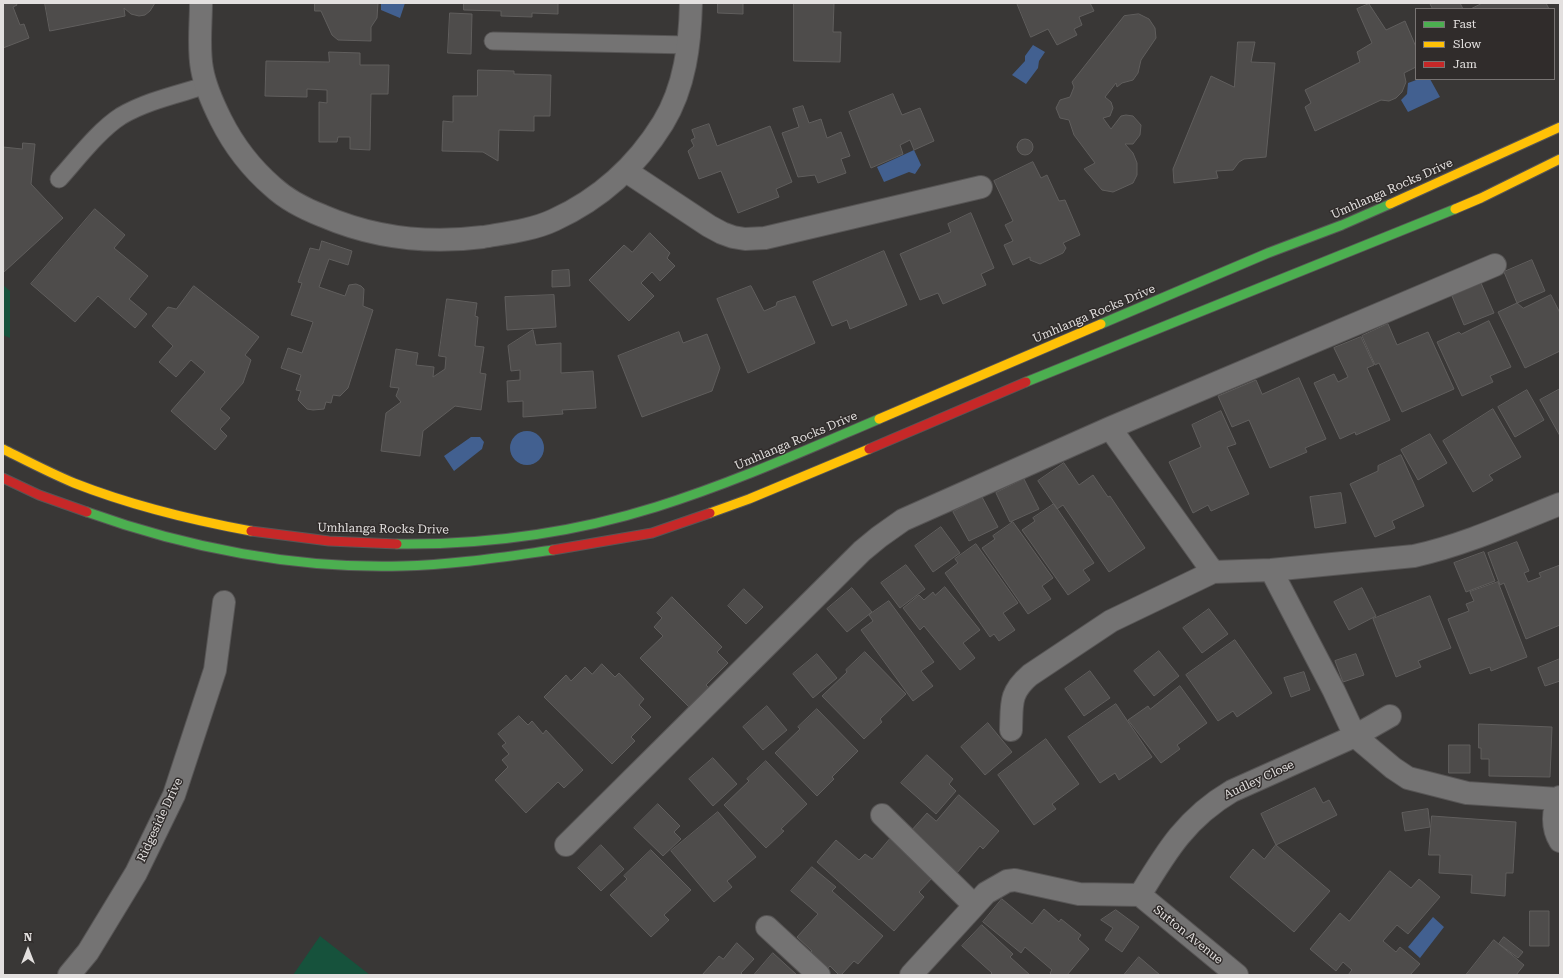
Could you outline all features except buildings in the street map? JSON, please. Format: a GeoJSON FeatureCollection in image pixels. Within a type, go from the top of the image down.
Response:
{"type":"FeatureCollection","features":[{"type":"Feature","properties":{"kind":"main road","name":"Umhlanga Rocks Drive"},"geometry":{"type":"LineString","coordinates":[[3,449],[85,487],[118,498],[172,514],[233,528],[302,539],[369,543],[440,544],[520,536],[591,524],[660,506],[711,490],[1261,256],[1342,225],[1560,127]]}},
{"type":"Feature","properties":{"kind":"main road"},"geometry":{"type":"LineString","coordinates":[[3,478],[38,495],[128,527],[201,546],[254,555],[332,565],[402,566],[471,562],[578,547],[652,533],[749,499],[1090,355],[1481,198],[1560,159]]}},
{"type":"Feature","properties":{"kind":"street"},"geometry":{"type":"LineString","coordinates":[[201,3],[200,47],[202,69],[216,109],[237,150],[251,166],[273,188],[290,200],[339,223],[387,236],[431,240],[457,240],[507,233],[552,221],[597,195],[626,171],[637,159],[664,121],[675,98],[689,45],[691,3]]}},
{"type":"Feature","properties":{"kind":"street"},"geometry":{"type":"LineString","coordinates":[[626,171],[709,226],[733,237],[745,239],[765,238],[981,187]]}},
{"type":"Feature","properties":{"kind":"street"},"geometry":{"type":"LineString","coordinates":[[566,845],[856,557],[879,537],[904,520],[1110,428],[1495,265]]}},
{"type":"Feature","properties":{"kind":"street"},"geometry":{"type":"LineString","coordinates":[[1110,428],[1213,572]]}},
{"type":"Feature","properties":{"kind":"street"},"geometry":{"type":"LineString","coordinates":[[1011,730],[1012,703],[1015,691],[1020,683],[1030,675],[1111,621],[1213,572],[1271,570],[1414,556],[1437,551],[1458,544],[1560,504]]}},
{"type":"Feature","properties":{"kind":"street"},"geometry":{"type":"LineString","coordinates":[[1271,570],[1334,691],[1355,736],[1393,768],[1408,778],[1467,793],[1559,798],[1553,828],[1560,841]]}},
{"type":"Feature","properties":{"kind":"street","name":"Ridgeside Drive"},"geometry":{"type":"LineString","coordinates":[[70,975],[88,952],[136,873],[174,795],[215,670],[224,602]]}},
{"type":"Feature","properties":{"kind":"street","name":"Audley Close"},"geometry":{"type":"LineString","coordinates":[[1140,895],[1174,840],[1215,801],[1232,791],[1355,736],[1390,716]]}},
{"type":"Feature","properties":{"kind":"street"},"geometry":{"type":"LineString","coordinates":[[882,815],[974,905]]}},
{"type":"Feature","properties":{"kind":"street"},"geometry":{"type":"LineString","coordinates":[[911,975],[986,893],[1007,882],[1015,880],[1079,894],[1140,895]]}},
{"type":"Feature","properties":{"kind":"street","name":"Sutton Avenue"},"geometry":{"type":"LineString","coordinates":[[1140,895],[1237,975]]}},
{"type":"Feature","properties":{"kind":"street"},"geometry":{"type":"LineString","coordinates":[[767,928],[819,975]]}},
{"type":"Feature","properties":{"kind":"lane"},"geometry":{"type":"LineString","coordinates":[[493,41],[689,45]]}},
{"type":"Feature","properties":{"kind":"lane"},"geometry":{"type":"LineString","coordinates":[[59,179],[106,128],[120,117],[136,108],[207,85]]}},
{"type":"Feature","properties":{"kind":"green space"},"geometry":{"type":"Polygon","coordinates":[[[3,285],[10,291],[10,338],[3,335],[3,285]]]}},
{"type":"Feature","properties":{"kind":"green space"},"geometry":{"type":"Polygon","coordinates":[[[320,936],[370,975],[293,975],[320,936]]]}},
{"type":"Feature","properties":{"kind":"water"},"geometry":{"type":"Polygon","coordinates":[[[381,3],[405,3],[400,18],[381,10],[381,3]]]}},
{"type":"Feature","properties":{"kind":"water"},"geometry":{"type":"Polygon","coordinates":[[[1033,45],[1045,52],[1039,61],[1038,68],[1026,84],[1012,75],[1025,61],[1025,56],[1033,45]]]}},
{"type":"Feature","properties":{"kind":"water"},"geometry":{"type":"Polygon","coordinates":[[[1416,80],[1431,80],[1440,97],[1408,112],[1401,100],[1407,94],[1408,83],[1416,80]]]}},
{"type":"Feature","properties":{"kind":"water"},"geometry":{"type":"Polygon","coordinates":[[[914,150],[921,165],[915,174],[909,172],[884,182],[877,167],[914,150]]]}},
{"type":"Feature","properties":{"kind":"water"},"geometry":{"type":"Polygon","coordinates":[[[524,431],[530,431],[534,432],[541,438],[544,448],[543,455],[537,462],[530,465],[524,465],[520,464],[513,458],[510,451],[510,445],[511,441],[517,434],[524,431]]]}},
{"type":"Feature","properties":{"kind":"water"},"geometry":{"type":"Polygon","coordinates":[[[471,437],[480,437],[484,442],[482,449],[454,471],[444,456],[471,437]]]}},
{"type":"Feature","properties":{"kind":"water"},"geometry":{"type":"Polygon","coordinates":[[[1433,917],[1444,927],[1420,958],[1408,947],[1433,917]]]}},
{"type":"Feature","properties":{"kind":"traffic: fast"},"geometry":{"type":"LineString","coordinates":[[1101,324],[1268,253],[1342,225],[1390,204]]}},
{"type":"Feature","properties":{"kind":"traffic: fast"},"geometry":{"type":"LineString","coordinates":[[1026,382],[1455,209]]}},
{"type":"Feature","properties":{"kind":"traffic: fast"},"geometry":{"type":"LineString","coordinates":[[397,544],[430,544],[495,540],[528,536],[593,524],[625,516],[685,498],[741,477],[879,419]]}},
{"type":"Feature","properties":{"kind":"traffic: fast"},"geometry":{"type":"LineString","coordinates":[[87,512],[125,525],[203,546],[242,554],[322,564],[362,566],[440,564],[553,550]]}},
{"type":"Feature","properties":{"kind":"traffic: slow"},"geometry":{"type":"LineString","coordinates":[[1390,204],[1560,127]]}},
{"type":"Feature","properties":{"kind":"traffic: slow"},"geometry":{"type":"LineString","coordinates":[[1455,209],[1481,198],[1560,159]]}},
{"type":"Feature","properties":{"kind":"traffic: slow"},"geometry":{"type":"LineString","coordinates":[[879,419],[1101,324]]}},
{"type":"Feature","properties":{"kind":"traffic: slow"},"geometry":{"type":"LineString","coordinates":[[3,449],[38,467],[95,491],[183,517],[251,531]]}},
{"type":"Feature","properties":{"kind":"traffic: slow"},"geometry":{"type":"LineString","coordinates":[[710,513],[749,499],[869,449]]}},
{"type":"Feature","properties":{"kind":"traffic: jam"},"geometry":{"type":"LineString","coordinates":[[869,449],[1026,382]]}},
{"type":"Feature","properties":{"kind":"traffic: jam"},"geometry":{"type":"LineString","coordinates":[[3,478],[39,495],[87,512]]}},
{"type":"Feature","properties":{"kind":"traffic: jam"},"geometry":{"type":"LineString","coordinates":[[553,550],[652,533],[710,513]]}},
{"type":"Feature","properties":{"kind":"traffic: jam"},"geometry":{"type":"LineString","coordinates":[[251,531],[329,541],[397,544]]}}]}
